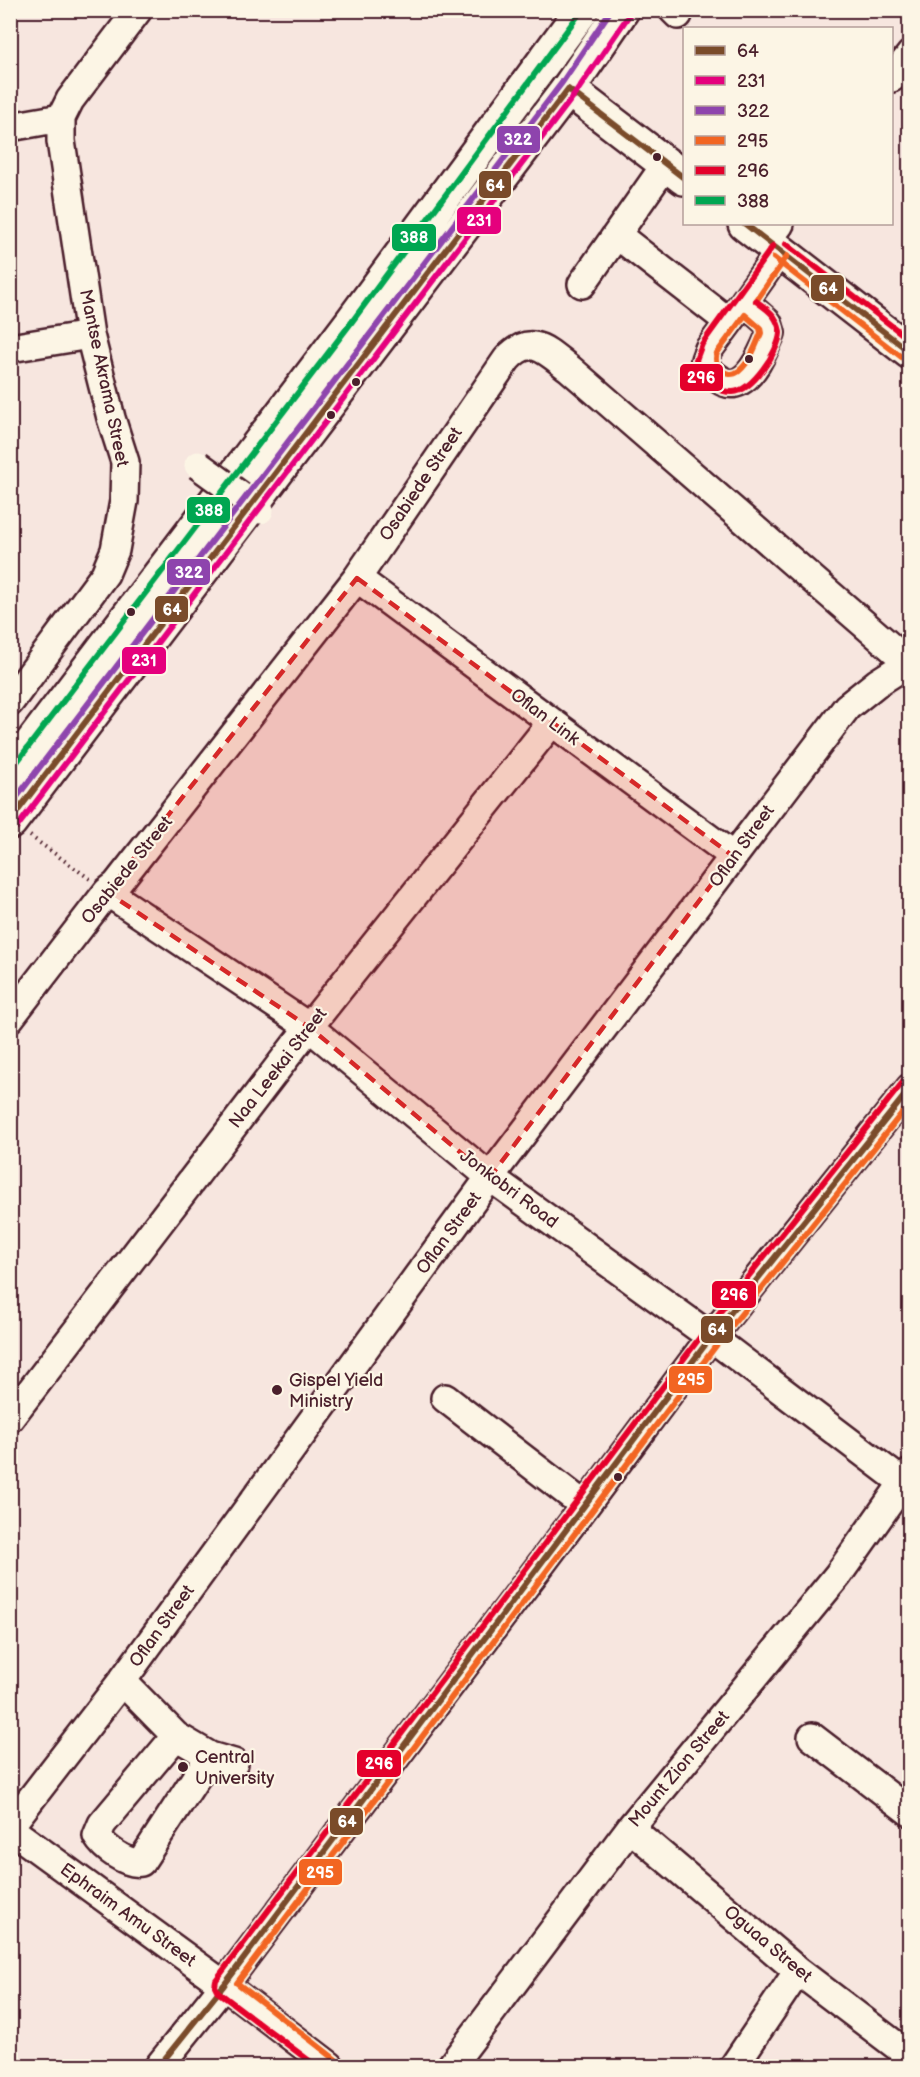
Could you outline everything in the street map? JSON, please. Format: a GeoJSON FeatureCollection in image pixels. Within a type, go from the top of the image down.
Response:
{"type":"FeatureCollection","features":[{"type":"Feature","properties":{"kind":"main road"},"geometry":{"type":"LineString","coordinates":[[10,772],[344,333],[582,10]]}},
{"type":"Feature","properties":{"kind":"main road"},"geometry":{"type":"LineString","coordinates":[[16,826],[568,89],[622,10]]}},
{"type":"Feature","properties":{"kind":"main road"},"geometry":{"type":"LineString","coordinates":[[568,89],[675,171]]}},
{"type":"Feature","properties":{"kind":"main road"},"geometry":{"type":"LineString","coordinates":[[768,235],[909,352]]}},
{"type":"Feature","properties":{"kind":"street"},"geometry":{"type":"LineString","coordinates":[[10,127],[61,118],[70,100],[138,10]]}},
{"type":"Feature","properties":{"kind":"street","name":"Mantse Akrama Street"},"geometry":{"type":"LineString","coordinates":[[10,702],[105,574],[115,550],[124,501],[125,462],[111,418],[90,335],[61,141],[61,118]]}},
{"type":"Feature","properties":{"kind":"street"},"geometry":{"type":"LineString","coordinates":[[582,284],[617,235],[675,171]]}},
{"type":"Feature","properties":{"kind":"street"},"geometry":{"type":"LineString","coordinates":[[617,235],[737,312],[768,235]]}},
{"type":"Feature","properties":{"kind":"street"},"geometry":{"type":"LineString","coordinates":[[10,348],[90,335]]}},
{"type":"Feature","properties":{"kind":"street","name":"Osabiede Street"},"geometry":{"type":"LineString","coordinates":[[10,1018],[107,892],[116,885],[357,578],[507,359],[518,348],[533,345],[541,348],[570,369],[909,662]]}},
{"type":"Feature","properties":{"kind":"street"},"geometry":{"type":"LineString","coordinates":[[198,465],[260,510]]}},
{"type":"Feature","properties":{"kind":"street","name":"Oflan Link"},"geometry":{"type":"LineString","coordinates":[[357,578],[733,856]]}},
{"type":"Feature","properties":{"kind":"street","name":"Oflan Street"},"geometry":{"type":"LineString","coordinates":[[10,1828],[122,1681],[490,1177],[718,880],[733,856],[847,707],[877,683],[909,662]]}},
{"type":"Feature","properties":{"kind":"street","name":"Naa Leekai Street"},"geometry":{"type":"LineString","coordinates":[[10,1418],[309,1026],[552,723]]}},
{"type":"Feature","properties":{"kind":"street","name":"Jonkobri Road"},"geometry":{"type":"LineString","coordinates":[[107,892],[309,1026],[490,1177],[907,1481]]}},
{"type":"Feature","properties":{"kind":"street"},"geometry":{"type":"LineString","coordinates":[[159,2067],[224,1985],[711,1337],[909,1088]]}},
{"type":"Feature","properties":{"kind":"street"},"geometry":{"type":"LineString","coordinates":[[445,1398],[585,1506]]}},
{"type":"Feature","properties":{"kind":"street","name":"Mount Zion Street"},"geometry":{"type":"LineString","coordinates":[[451,2067],[630,1828],[838,1575],[907,1481]]}},
{"type":"Feature","properties":{"kind":"street"},"geometry":{"type":"LineString","coordinates":[[122,1681],[176,1736],[222,1760],[141,1862],[130,1861],[101,1844],[97,1836],[102,1824],[176,1736]]}},
{"type":"Feature","properties":{"kind":"street"},"geometry":{"type":"LineString","coordinates":[[812,1737],[909,1812]]}},
{"type":"Feature","properties":{"kind":"street","name":"Ephraim Amu Street"},"geometry":{"type":"LineString","coordinates":[[10,1828],[224,1985],[330,2067]]}},
{"type":"Feature","properties":{"kind":"street","name":"Oguaa Street"},"geometry":{"type":"LineString","coordinates":[[630,1828],[798,1971],[909,2056]]}},
{"type":"Feature","properties":{"kind":"street"},"geometry":{"type":"LineString","coordinates":[[734,2067],[798,1971]]}},
{"type":"Feature","properties":{"kind":"path"},"geometry":{"type":"LineString","coordinates":[[16,826],[107,892]]}},
{"type":"Feature","properties":{"kind":"highlighted area"},"geometry":{"type":"Polygon","coordinates":[[[357,578],[733,856],[490,1177],[309,1027],[107,892],[357,578]]]}},
{"type":"Feature","properties":{"kind":"transit line","name":"388"},"geometry":{"type":"LineString","coordinates":[[10,771],[351,323],[582,10]]}},
{"type":"Feature","properties":{"kind":"transit line","name":"322"},"geometry":{"type":"LineString","coordinates":[[10,806],[561,84],[611,10]]}},
{"type":"Feature","properties":{"kind":"transit line","name":"231"},"geometry":{"type":"LineString","coordinates":[[17,827],[575,94],[629,15]]}},
{"type":"Feature","properties":{"kind":"transit line","name":"64"},"geometry":{"type":"LineString","coordinates":[[10,821],[568,89],[683,177]]}},
{"type":"Feature","properties":{"kind":"transit line","name":"64"},"geometry":{"type":"LineString","coordinates":[[746,225],[910,352]]}},
{"type":"Feature","properties":{"kind":"transit line","name":"296"},"geometry":{"type":"LineString","coordinates":[[786,244],[910,340]]}},
{"type":"Feature","properties":{"kind":"transit line","name":"296"},"geometry":{"type":"LineString","coordinates":[[756,301],[775,317],[780,333],[775,350],[763,369],[748,385],[733,392],[719,389],[700,376],[696,360],[702,344],[773,246]]}},
{"type":"Feature","properties":{"kind":"transit line","name":"295"},"geometry":{"type":"LineString","coordinates":[[756,301],[787,256]]}},
{"type":"Feature","properties":{"kind":"transit line","name":"295"},"geometry":{"type":"LineString","coordinates":[[774,258],[904,359]]}},
{"type":"Feature","properties":{"kind":"transit line","name":"295"},"geometry":{"type":"LineString","coordinates":[[745,315],[760,328],[761,333],[743,367],[734,373],[725,373],[717,363],[717,353],[745,315]]}},
{"type":"Feature","properties":{"kind":"transit line","name":"296"},"geometry":{"type":"LineString","coordinates":[[316,2066],[218,1992],[215,1986],[216,1980],[704,1332],[903,1082]]}},
{"type":"Feature","properties":{"kind":"transit line","name":"64"},"geometry":{"type":"LineString","coordinates":[[159,2066],[224,1985],[711,1337],[910,1089]]}},
{"type":"Feature","properties":{"kind":"transit line","name":"295"},"geometry":{"type":"LineString","coordinates":[[335,2059],[237,1983],[718,1343],[910,1103]]}},
{"type":"Feature","properties":{"kind":"place","name":"Gispel Yield Ministry"},"geometry":{"type":"Point","coordinates":[277,1390]}},
{"type":"Feature","properties":{"kind":"place","name":"Central University"},"geometry":{"type":"Point","coordinates":[183,1767]}}]}
